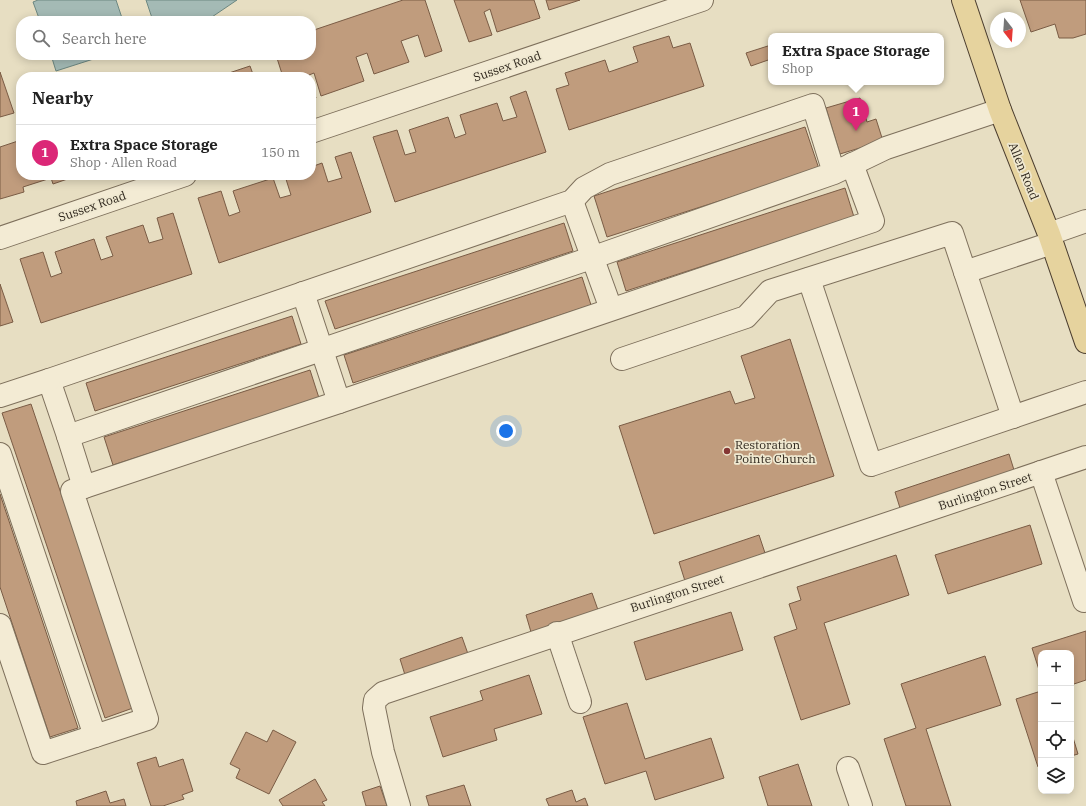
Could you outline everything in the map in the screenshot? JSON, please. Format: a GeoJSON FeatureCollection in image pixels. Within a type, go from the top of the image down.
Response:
{"type":"FeatureCollection","features":[{"type":"Feature","properties":{"kind":"main road","name":"Allen Road"},"geometry":{"type":"LineString","coordinates":[[963,0],[1000,110],[1051,239],[1085,337]]}},
{"type":"Feature","properties":{"kind":"street","name":"Sussex Road"},"geometry":{"type":"LineString","coordinates":[[316,130],[702,0]]}},
{"type":"Feature","properties":{"kind":"street"},"geometry":{"type":"LineString","coordinates":[[0,396],[572,201],[584,188],[610,174],[813,105],[843,168],[872,221],[72,491],[147,719],[43,752],[0,625]]}},
{"type":"Feature","properties":{"kind":"street"},"geometry":{"type":"LineString","coordinates":[[68,436],[322,351],[594,257],[843,168],[886,148],[1000,110]]}},
{"type":"Feature","properties":{"kind":"street","name":"Sussex Road"},"geometry":{"type":"LineString","coordinates":[[0,238],[170,180]]}},
{"type":"Feature","properties":{"kind":"street"},"geometry":{"type":"LineString","coordinates":[[572,201],[594,257],[611,309]]}},
{"type":"Feature","properties":{"kind":"street"},"geometry":{"type":"LineString","coordinates":[[965,272],[1051,239],[1086,222]]}},
{"type":"Feature","properties":{"kind":"street"},"geometry":{"type":"LineString","coordinates":[[622,359],[746,317],[770,291],[952,233],[1013,416]]}},
{"type":"Feature","properties":{"kind":"street"},"geometry":{"type":"LineString","coordinates":[[809,279],[871,465],[1086,392]]}},
{"type":"Feature","properties":{"kind":"street"},"geometry":{"type":"LineString","coordinates":[[303,293],[339,402]]}},
{"type":"Feature","properties":{"kind":"street"},"geometry":{"type":"LineString","coordinates":[[49,380],[84,487]]}},
{"type":"Feature","properties":{"kind":"street"},"geometry":{"type":"LineString","coordinates":[[0,454],[95,736]]}},
{"type":"Feature","properties":{"kind":"street","name":"Burlington Street"},"geometry":{"type":"LineString","coordinates":[[399,806],[383,752],[374,708],[375,700],[383,693],[1086,457]]}},
{"type":"Feature","properties":{"kind":"street"},"geometry":{"type":"LineString","coordinates":[[1041,472],[1084,601]]}},
{"type":"Feature","properties":{"kind":"street"},"geometry":{"type":"LineString","coordinates":[[557,634],[580,702]]}},
{"type":"Feature","properties":{"kind":"street"},"geometry":{"type":"LineString","coordinates":[[848,768],[861,806]]}},
{"type":"Feature","properties":{"kind":"water"},"geometry":{"type":"Polygon","coordinates":[[[38,0],[116,0],[121,16],[38,16],[33,2],[38,0]]]}},
{"type":"Feature","properties":{"kind":"water"},"geometry":{"type":"Polygon","coordinates":[[[146,0],[237,0],[213,16],[151,16],[146,0]]]}},
{"type":"Feature","properties":{"kind":"water"},"geometry":{"type":"Polygon","coordinates":[[[53,60],[90,60],[56,71],[53,60]]]}},
{"type":"Feature","properties":{"kind":"building"},"geometry":{"type":"Polygon","coordinates":[[[403,0],[425,0],[442,51],[425,57],[418,35],[401,41],[409,62],[374,74],[367,53],[356,57],[364,81],[321,96],[316,80],[316,72],[281,72],[278,60],[316,60],[316,29],[403,0]]]}},
{"type":"Feature","properties":{"kind":"building"},"geometry":{"type":"Polygon","coordinates":[[[454,0],[534,0],[540,18],[497,32],[490,9],[484,12],[492,35],[469,42],[454,0]]]}},
{"type":"Feature","properties":{"kind":"building"},"geometry":{"type":"Polygon","coordinates":[[[546,0],[580,0],[549,10],[546,0]]]}},
{"type":"Feature","properties":{"kind":"building"},"geometry":{"type":"Polygon","coordinates":[[[1020,0],[1086,0],[1086,34],[1073,38],[1059,38],[1055,24],[1031,32],[1026,17],[1026,12],[1024,12],[1020,0]]]}},
{"type":"Feature","properties":{"kind":"building"},"geometry":{"type":"Polygon","coordinates":[[[669,36],[673,48],[690,43],[704,86],[569,130],[556,89],[569,85],[565,73],[605,60],[609,72],[638,62],[633,47],[669,36]]]}},
{"type":"Feature","properties":{"kind":"building"},"geometry":{"type":"Polygon","coordinates":[[[768,46],[768,60],[751,66],[746,53],[768,46]]]}},
{"type":"Feature","properties":{"kind":"building"},"geometry":{"type":"Polygon","coordinates":[[[250,66],[252,72],[232,72],[250,66]]]}},
{"type":"Feature","properties":{"kind":"building"},"geometry":{"type":"Polygon","coordinates":[[[0,72],[14,113],[0,117],[0,72]]]}},
{"type":"Feature","properties":{"kind":"building"},"geometry":{"type":"Polygon","coordinates":[[[526,91],[546,152],[395,202],[373,137],[397,130],[405,155],[416,152],[409,130],[448,117],[455,138],[466,134],[460,115],[497,103],[503,121],[517,117],[510,97],[526,91]]]}},
{"type":"Feature","properties":{"kind":"building"},"geometry":{"type":"Polygon","coordinates":[[[860,98],[867,122],[876,119],[883,141],[840,154],[826,108],[860,98]]]}},
{"type":"Feature","properties":{"kind":"building"},"geometry":{"type":"Polygon","coordinates":[[[805,127],[819,169],[607,237],[594,196],[805,127]]]}},
{"type":"Feature","properties":{"kind":"building"},"geometry":{"type":"Polygon","coordinates":[[[16,142],[16,180],[45,180],[23,187],[24,192],[0,199],[0,147],[16,142]]]}},
{"type":"Feature","properties":{"kind":"building"},"geometry":{"type":"Polygon","coordinates":[[[351,152],[371,212],[219,263],[198,198],[221,191],[229,216],[240,212],[233,191],[267,180],[274,180],[280,198],[291,195],[286,180],[316,180],[316,165],[322,163],[328,182],[342,178],[335,157],[351,152]]]}},
{"type":"Feature","properties":{"kind":"building"},"geometry":{"type":"Polygon","coordinates":[[[52,180],[65,180],[53,184],[52,180]]]}},
{"type":"Feature","properties":{"kind":"building"},"geometry":{"type":"Polygon","coordinates":[[[845,188],[854,217],[626,291],[617,262],[845,188]]]}},
{"type":"Feature","properties":{"kind":"building"},"geometry":{"type":"Polygon","coordinates":[[[173,213],[192,274],[41,323],[20,259],[43,252],[51,277],[62,273],[55,252],[94,239],[101,260],[113,256],[106,237],[143,225],[149,243],[163,239],[157,218],[173,213]]]}},
{"type":"Feature","properties":{"kind":"building"},"geometry":{"type":"Polygon","coordinates":[[[564,223],[573,251],[335,329],[325,301],[564,223]]]}},
{"type":"Feature","properties":{"kind":"building"},"geometry":{"type":"Polygon","coordinates":[[[582,277],[591,305],[353,383],[344,355],[582,277]]]}},
{"type":"Feature","properties":{"kind":"building"},"geometry":{"type":"Polygon","coordinates":[[[0,284],[13,322],[0,326],[0,284]]]}},
{"type":"Feature","properties":{"kind":"building"},"geometry":{"type":"Polygon","coordinates":[[[292,316],[301,344],[95,411],[86,383],[292,316]]]}},
{"type":"Feature","properties":{"kind":"building","name":"Restoration Pointe Church"},"geometry":{"type":"Polygon","coordinates":[[[790,339],[834,476],[654,534],[619,426],[730,391],[735,404],[755,398],[741,356],[790,339]]]}},
{"type":"Feature","properties":{"kind":"building"},"geometry":{"type":"Polygon","coordinates":[[[310,370],[319,398],[113,465],[104,437],[310,370]]]}},
{"type":"Feature","properties":{"kind":"building"},"geometry":{"type":"Polygon","coordinates":[[[31,404],[133,708],[105,718],[2,413],[31,404]]]}},
{"type":"Feature","properties":{"kind":"building"},"geometry":{"type":"Polygon","coordinates":[[[1009,454],[1014,470],[900,508],[895,492],[1009,454]]]}},
{"type":"Feature","properties":{"kind":"building"},"geometry":{"type":"Polygon","coordinates":[[[0,494],[78,728],[50,737],[0,587],[0,494]]]}},
{"type":"Feature","properties":{"kind":"building"},"geometry":{"type":"Polygon","coordinates":[[[1030,525],[1042,564],[948,594],[935,555],[1030,525]]]}},
{"type":"Feature","properties":{"kind":"building"},"geometry":{"type":"Polygon","coordinates":[[[759,535],[765,553],[685,581],[679,562],[759,535]]]}},
{"type":"Feature","properties":{"kind":"building"},"geometry":{"type":"Polygon","coordinates":[[[896,555],[909,595],[824,623],[850,704],[801,720],[774,637],[797,629],[789,604],[801,600],[797,587],[896,555]]]}},
{"type":"Feature","properties":{"kind":"building"},"geometry":{"type":"Polygon","coordinates":[[[592,593],[598,610],[531,632],[526,615],[592,593]]]}},
{"type":"Feature","properties":{"kind":"building"},"geometry":{"type":"Polygon","coordinates":[[[731,612],[743,650],[646,680],[634,642],[731,612]]]}},
{"type":"Feature","properties":{"kind":"building"},"geometry":{"type":"Polygon","coordinates":[[[1086,631],[1086,680],[1074,684],[1074,650],[1038,650],[1038,667],[1032,648],[1086,631]]]}},
{"type":"Feature","properties":{"kind":"building"},"geometry":{"type":"Polygon","coordinates":[[[462,637],[468,654],[405,675],[400,659],[462,637]]]}},
{"type":"Feature","properties":{"kind":"building"},"geometry":{"type":"Polygon","coordinates":[[[985,656],[1001,705],[926,729],[951,806],[906,806],[884,739],[916,728],[901,684],[985,656]]]}},
{"type":"Feature","properties":{"kind":"building"},"geometry":{"type":"Polygon","coordinates":[[[529,675],[542,714],[494,729],[497,740],[443,757],[430,717],[483,700],[480,691],[529,675]]]}},
{"type":"Feature","properties":{"kind":"building"},"geometry":{"type":"Polygon","coordinates":[[[1038,692],[1038,767],[1016,699],[1038,692]]]}},
{"type":"Feature","properties":{"kind":"building"},"geometry":{"type":"Polygon","coordinates":[[[627,703],[645,759],[711,738],[724,778],[655,800],[646,771],[605,784],[583,717],[627,703]]]}},
{"type":"Feature","properties":{"kind":"building"},"geometry":{"type":"Polygon","coordinates":[[[273,730],[296,742],[269,794],[236,778],[240,769],[230,764],[246,732],[267,742],[273,730]]]}},
{"type":"Feature","properties":{"kind":"building"},"geometry":{"type":"Polygon","coordinates":[[[1074,741],[1078,754],[1074,755],[1074,741]]]}},
{"type":"Feature","properties":{"kind":"building"},"geometry":{"type":"Polygon","coordinates":[[[156,757],[159,767],[183,759],[193,791],[182,795],[184,799],[163,806],[151,806],[137,763],[156,757]]]}},
{"type":"Feature","properties":{"kind":"building"},"geometry":{"type":"Polygon","coordinates":[[[798,764],[812,806],[768,806],[759,777],[798,764]]]}},
{"type":"Feature","properties":{"kind":"building"},"geometry":{"type":"Polygon","coordinates":[[[315,779],[327,800],[322,802],[325,806],[283,806],[279,800],[315,779]]]}},
{"type":"Feature","properties":{"kind":"building"},"geometry":{"type":"Polygon","coordinates":[[[464,785],[471,806],[429,806],[426,796],[464,785]]]}},
{"type":"Feature","properties":{"kind":"building"},"geometry":{"type":"Polygon","coordinates":[[[380,786],[387,806],[366,806],[362,792],[380,786]]]}},
{"type":"Feature","properties":{"kind":"building"},"geometry":{"type":"Polygon","coordinates":[[[572,790],[576,802],[585,798],[588,806],[549,806],[546,799],[572,790]]]}},
{"type":"Feature","properties":{"kind":"building"},"geometry":{"type":"Polygon","coordinates":[[[106,791],[110,803],[124,799],[126,806],[77,806],[76,801],[106,791]]]}},
{"type":"Feature","properties":{"kind":"place","name":"Extra Space Storage"},"geometry":{"type":"Point","coordinates":[856,131]}},
{"type":"Feature","properties":{"kind":"place","name":"Restoration Pointe Church"},"geometry":{"type":"Point","coordinates":[727,451]}}]}
